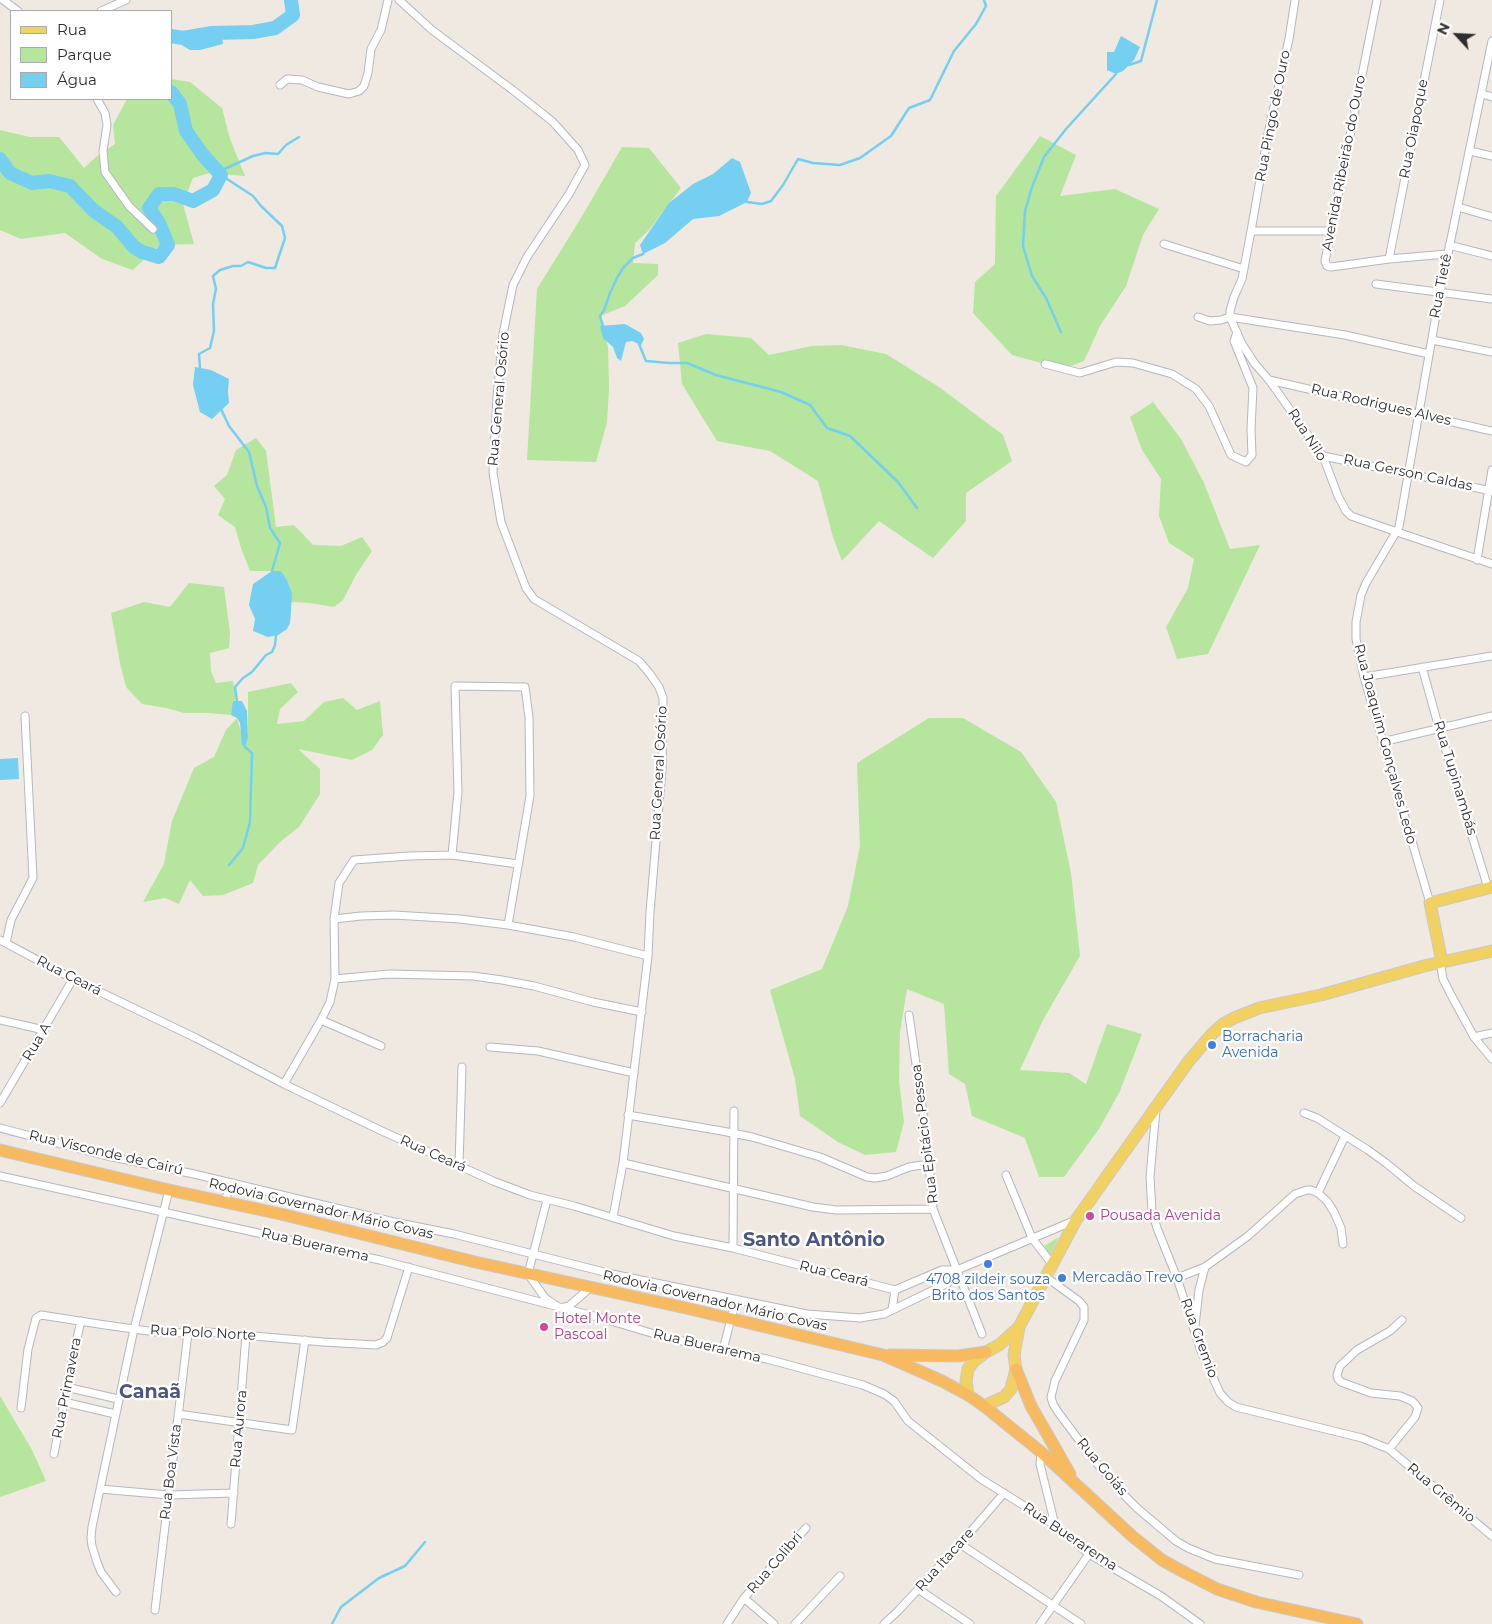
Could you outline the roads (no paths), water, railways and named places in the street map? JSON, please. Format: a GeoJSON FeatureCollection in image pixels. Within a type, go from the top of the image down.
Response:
{"type":"FeatureCollection","features":[{"type":"Feature","properties":{"kind":"highway","name":"Rodovia Governador Mário Covas"},"geometry":{"type":"LineString","coordinates":[[0,1150],[170,1190],[285,1214],[528,1274],[883,1355],[942,1381],[984,1406],[1041,1452],[1138,1541],[1162,1560],[1217,1589],[1256,1602],[1357,1624]]}},
{"type":"Feature","properties":{"kind":"highway"},"geometry":{"type":"LineString","coordinates":[[883,1355],[958,1356],[986,1352]]}},
{"type":"Feature","properties":{"kind":"highway"},"geometry":{"type":"LineString","coordinates":[[1016,1369],[1031,1406],[1075,1482]]}},
{"type":"Feature","properties":{"kind":"main road"},"geometry":{"type":"LineString","coordinates":[[1430,903],[1490,887]]}},
{"type":"Feature","properties":{"kind":"main road","name":"Rua Joaquim Gonçalves Ledo"},"geometry":{"type":"LineString","coordinates":[[1430,903],[1442,962]]}},
{"type":"Feature","properties":{"kind":"main road"},"geometry":{"type":"LineString","coordinates":[[984,1406],[1004,1397],[1011,1389],[1016,1369],[1014,1355],[1019,1327],[1076,1220],[1202,1044],[1222,1024],[1259,1008],[1321,995],[1442,962],[1492,951]]}},
{"type":"Feature","properties":{"kind":"main road"},"geometry":{"type":"LineString","coordinates":[[968,1395],[966,1380],[968,1369],[974,1361],[999,1345],[1019,1327]]}},
{"type":"Feature","properties":{"kind":"main road"},"geometry":{"type":"LineString","coordinates":[[999,1345],[1008,1348],[1014,1355]]}},
{"type":"Feature","properties":{"kind":"street"},"geometry":{"type":"LineString","coordinates":[[3,0],[17,10]]}},
{"type":"Feature","properties":{"kind":"street"},"geometry":{"type":"LineString","coordinates":[[103,10],[126,0]]}},
{"type":"Feature","properties":{"kind":"street"},"geometry":{"type":"LineString","coordinates":[[280,84],[287,79],[302,80],[318,87],[349,94],[359,91],[364,86],[368,73],[371,49],[381,30],[388,0]]}},
{"type":"Feature","properties":{"kind":"street","name":"Rua General Osório"},"geometry":{"type":"LineString","coordinates":[[399,0],[432,30],[553,122],[578,150],[585,165],[569,194],[527,257],[513,285],[503,334],[493,473],[501,522],[526,588],[534,599],[639,661],[650,674],[663,698],[662,770],[648,956],[623,1163],[613,1217]]}},
{"type":"Feature","properties":{"kind":"street","name":"Rua Pingo de Ouro"},"geometry":{"type":"LineString","coordinates":[[1230,317],[1234,297],[1242,279],[1268,134],[1289,39],[1295,0]]}},
{"type":"Feature","properties":{"kind":"street","name":"Avenida Ribeirão do Ouro"},"geometry":{"type":"LineString","coordinates":[[1376,0],[1325,262],[1327,266],[1331,267],[1447,254]]}},
{"type":"Feature","properties":{"kind":"street","name":"Rua Oiapoque"},"geometry":{"type":"LineString","coordinates":[[1389,259],[1440,0]]}},
{"type":"Feature","properties":{"kind":"street","name":"Rua Tietê"},"geometry":{"type":"LineString","coordinates":[[1397,532],[1447,254],[1492,41]]}},
{"type":"Feature","properties":{"kind":"street"},"geometry":{"type":"LineString","coordinates":[[1482,94],[1492,97]]}},
{"type":"Feature","properties":{"kind":"street"},"geometry":{"type":"LineString","coordinates":[[98,100],[107,125],[103,151],[105,172],[129,206],[153,229]]}},
{"type":"Feature","properties":{"kind":"street"},"geometry":{"type":"LineString","coordinates":[[1470,150],[1492,156]]}},
{"type":"Feature","properties":{"kind":"street"},"geometry":{"type":"LineString","coordinates":[[1458,207],[1492,217]]}},
{"type":"Feature","properties":{"kind":"street"},"geometry":{"type":"LineString","coordinates":[[1251,231],[1330,231]]}},
{"type":"Feature","properties":{"kind":"street"},"geometry":{"type":"LineString","coordinates":[[1164,244],[1244,269]]}},
{"type":"Feature","properties":{"kind":"street"},"geometry":{"type":"LineString","coordinates":[[1449,245],[1492,256]]}},
{"type":"Feature","properties":{"kind":"street"},"geometry":{"type":"LineString","coordinates":[[1376,284],[1492,299]]}},
{"type":"Feature","properties":{"kind":"street"},"geometry":{"type":"LineString","coordinates":[[1198,317],[1210,321],[1230,317],[1345,335],[1428,354]]}},
{"type":"Feature","properties":{"kind":"street","name":"Rua Nilo"},"geometry":{"type":"LineString","coordinates":[[1230,317],[1242,344],[1255,364],[1269,380],[1324,456],[1338,496],[1346,512],[1351,516],[1492,564]]}},
{"type":"Feature","properties":{"kind":"street"},"geometry":{"type":"LineString","coordinates":[[1045,364],[1080,373],[1116,362],[1133,363],[1172,374],[1196,389],[1209,406],[1231,455],[1246,462],[1252,455],[1253,388],[1234,342],[1236,332]]}},
{"type":"Feature","properties":{"kind":"street"},"geometry":{"type":"LineString","coordinates":[[1432,340],[1492,352]]}},
{"type":"Feature","properties":{"kind":"street","name":"Rua Rodrigues Alves"},"geometry":{"type":"LineString","coordinates":[[1269,380],[1492,431]]}},
{"type":"Feature","properties":{"kind":"street","name":"Rua Gerson Caldas"},"geometry":{"type":"LineString","coordinates":[[1324,456],[1490,490]]}},
{"type":"Feature","properties":{"kind":"street"},"geometry":{"type":"LineString","coordinates":[[1478,560],[1492,470]]}},
{"type":"Feature","properties":{"kind":"street","name":"Rua Joaquim Gonçalves Ledo"},"geometry":{"type":"LineString","coordinates":[[1397,532],[1366,583],[1361,595],[1358,608],[1356,639],[1364,677],[1382,742],[1430,903]]}},
{"type":"Feature","properties":{"kind":"street"},"geometry":{"type":"LineString","coordinates":[[1364,677],[1492,656]]}},
{"type":"Feature","properties":{"kind":"street","name":"Rua Tupinambás"},"geometry":{"type":"LineString","coordinates":[[1422,667],[1439,728],[1490,887]]}},
{"type":"Feature","properties":{"kind":"street"},"geometry":{"type":"LineString","coordinates":[[452,855],[458,792],[454,686],[525,687],[529,717],[530,796],[508,925]]}},
{"type":"Feature","properties":{"kind":"street"},"geometry":{"type":"LineString","coordinates":[[3,942],[11,920],[32,878],[25,716]]}},
{"type":"Feature","properties":{"kind":"street"},"geometry":{"type":"LineString","coordinates":[[1382,742],[1492,716]]}},
{"type":"Feature","properties":{"kind":"street"},"geometry":{"type":"LineString","coordinates":[[284,1084],[330,1002],[335,979],[334,919],[338,883],[354,860],[452,855],[518,864]]}},
{"type":"Feature","properties":{"kind":"street"},"geometry":{"type":"LineString","coordinates":[[334,919],[394,915],[460,919],[508,925],[574,937],[648,956]]}},
{"type":"Feature","properties":{"kind":"street","name":"Rua Ceará"},"geometry":{"type":"LineString","coordinates":[[3,942],[284,1084],[384,1132],[530,1195],[613,1217],[674,1236],[734,1248],[895,1290]]}},
{"type":"Feature","properties":{"kind":"street"},"geometry":{"type":"LineString","coordinates":[[1442,962],[1443,979],[1474,1037],[1492,1059]]}},
{"type":"Feature","properties":{"kind":"street"},"geometry":{"type":"LineString","coordinates":[[335,979],[389,974],[472,976],[534,986],[593,1002],[642,1012]]}},
{"type":"Feature","properties":{"kind":"street","name":"Rua A"},"geometry":{"type":"LineString","coordinates":[[0,1103],[73,979]]}},
{"type":"Feature","properties":{"kind":"street","name":"Rua Epitácio Pessoa"},"geometry":{"type":"LineString","coordinates":[[909,1015],[929,1164],[933,1209],[982,1334]]}},
{"type":"Feature","properties":{"kind":"street"},"geometry":{"type":"LineString","coordinates":[[0,1020],[44,1030]]}},
{"type":"Feature","properties":{"kind":"street"},"geometry":{"type":"LineString","coordinates":[[321,1020],[381,1046]]}},
{"type":"Feature","properties":{"kind":"street"},"geometry":{"type":"LineString","coordinates":[[1474,1037],[1492,1033]]}},
{"type":"Feature","properties":{"kind":"street"},"geometry":{"type":"LineString","coordinates":[[490,1047],[538,1051],[634,1073]]}},
{"type":"Feature","properties":{"kind":"street"},"geometry":{"type":"LineString","coordinates":[[459,1165],[462,1067]]}},
{"type":"Feature","properties":{"kind":"street","name":"Rua Gremio"},"geometry":{"type":"LineString","coordinates":[[1157,1106],[1150,1196],[1156,1228],[1177,1278],[1211,1376],[1220,1393],[1228,1402],[1250,1411],[1362,1438],[1389,1449]]}},
{"type":"Feature","properties":{"kind":"street"},"geometry":{"type":"LineString","coordinates":[[734,1111],[734,1248]]}},
{"type":"Feature","properties":{"kind":"street"},"geometry":{"type":"LineString","coordinates":[[1304,1113],[1317,1118],[1386,1164],[1461,1218]]}},
{"type":"Feature","properties":{"kind":"street"},"geometry":{"type":"LineString","coordinates":[[628,1115],[734,1133],[820,1157],[867,1177],[887,1176],[903,1169],[929,1164]]}},
{"type":"Feature","properties":{"kind":"street","name":"Rua Visconde de Cairú"},"geometry":{"type":"LineString","coordinates":[[0,1128],[103,1155],[454,1234],[612,1274],[736,1299]]}},
{"type":"Feature","properties":{"kind":"street"},"geometry":{"type":"LineString","coordinates":[[1318,1193],[1344,1136]]}},
{"type":"Feature","properties":{"kind":"street"},"geometry":{"type":"LineString","coordinates":[[623,1163],[814,1207],[836,1210],[933,1209]]}},
{"type":"Feature","properties":{"kind":"street"},"geometry":{"type":"LineString","coordinates":[[1006,1175],[1032,1238],[1052,1264]]}},
{"type":"Feature","properties":{"kind":"street","name":"Rua Buerarema"},"geometry":{"type":"LineString","coordinates":[[0,1176],[335,1249],[409,1267],[668,1338],[767,1359],[863,1385],[884,1394],[894,1401],[908,1421],[981,1479],[1055,1525],[1089,1554],[1161,1596],[1200,1624]]}},
{"type":"Feature","properties":{"kind":"street"},"geometry":{"type":"LineString","coordinates":[[224,1201],[233,1184]]}},
{"type":"Feature","properties":{"kind":"street"},"geometry":{"type":"LineString","coordinates":[[116,1592],[101,1572],[92,1546],[92,1527],[134,1329],[170,1190]]}},
{"type":"Feature","properties":{"kind":"street"},"geometry":{"type":"LineString","coordinates":[[1177,1278],[1205,1268],[1253,1232],[1295,1194],[1307,1190],[1318,1193],[1327,1201],[1341,1228],[1343,1244]]}},
{"type":"Feature","properties":{"kind":"street"},"geometry":{"type":"LineString","coordinates":[[547,1200],[528,1274],[545,1298],[560,1308],[568,1306],[591,1287]]}},
{"type":"Feature","properties":{"kind":"street"},"geometry":{"type":"LineString","coordinates":[[892,1310],[895,1290],[942,1270],[957,1270],[1076,1220]]}},
{"type":"Feature","properties":{"kind":"street","name":"Rua Polo Norte"},"geometry":{"type":"LineString","coordinates":[[21,1408],[28,1349],[36,1318],[41,1315],[134,1329],[188,1333],[208,1332],[376,1344],[383,1342],[387,1338],[409,1267]]}},
{"type":"Feature","properties":{"kind":"street"},"geometry":{"type":"LineString","coordinates":[[1195,1330],[1199,1290],[1205,1268]]}},
{"type":"Feature","properties":{"kind":"street"},"geometry":{"type":"LineString","coordinates":[[723,1350],[736,1299],[807,1314],[844,1318],[875,1316],[892,1310],[948,1283],[957,1270]]}},
{"type":"Feature","properties":{"kind":"street","name":"Rua Goiás"},"geometry":{"type":"LineString","coordinates":[[1046,1277],[1084,1307],[1084,1320],[1055,1381],[1050,1397],[1058,1412],[1090,1455],[1122,1493],[1188,1548],[1215,1559],[1299,1575]]}},
{"type":"Feature","properties":{"kind":"street"},"geometry":{"type":"LineString","coordinates":[[1389,1449],[1415,1417],[1418,1408],[1412,1401],[1400,1396],[1371,1393],[1342,1382],[1337,1376],[1340,1366],[1357,1350],[1390,1331],[1402,1320]]}},
{"type":"Feature","properties":{"kind":"street","name":"Rua Primavera"},"geometry":{"type":"LineString","coordinates":[[54,1454],[66,1387],[81,1321]]}},
{"type":"Feature","properties":{"kind":"street","name":"Rua Boa Vista"},"geometry":{"type":"LineString","coordinates":[[155,1610],[188,1333]]}},
{"type":"Feature","properties":{"kind":"street","name":"Rua Aurora"},"geometry":{"type":"LineString","coordinates":[[231,1524],[246,1335]]}},
{"type":"Feature","properties":{"kind":"street"},"geometry":{"type":"LineString","coordinates":[[178,1414],[291,1431],[293,1428],[305,1340]]}},
{"type":"Feature","properties":{"kind":"street"},"geometry":{"type":"LineString","coordinates":[[66,1387],[118,1399]]}},
{"type":"Feature","properties":{"kind":"street"},"geometry":{"type":"LineString","coordinates":[[64,1402],[115,1414]]}},
{"type":"Feature","properties":{"kind":"street","name":"Rua Grêmio"},"geometry":{"type":"LineString","coordinates":[[1389,1449],[1492,1536]]}},
{"type":"Feature","properties":{"kind":"street"},"geometry":{"type":"LineString","coordinates":[[1041,1452],[1040,1464],[1055,1525]]}},
{"type":"Feature","properties":{"kind":"street"},"geometry":{"type":"LineString","coordinates":[[100,1490],[169,1495],[234,1493]]}},
{"type":"Feature","properties":{"kind":"street","name":"Rua Itacare"},"geometry":{"type":"LineString","coordinates":[[884,1624],[960,1544],[1004,1493]]}},
{"type":"Feature","properties":{"kind":"street","name":"Rua Colibri"},"geometry":{"type":"LineString","coordinates":[[727,1624],[744,1598],[806,1528]]}},
{"type":"Feature","properties":{"kind":"street"},"geometry":{"type":"LineString","coordinates":[[960,1544],[1081,1624]]}},
{"type":"Feature","properties":{"kind":"street"},"geometry":{"type":"LineString","coordinates":[[1040,1624],[1089,1554]]}},
{"type":"Feature","properties":{"kind":"street"},"geometry":{"type":"LineString","coordinates":[[795,1624],[840,1576]]}},
{"type":"Feature","properties":{"kind":"street"},"geometry":{"type":"LineString","coordinates":[[918,1589],[970,1624]]}},
{"type":"Feature","properties":{"kind":"street","name":"Rua Colibri"},"geometry":{"type":"LineString","coordinates":[[744,1598],[774,1624]]}},
{"type":"Feature","properties":{"kind":"water"},"geometry":{"type":"Polygon","coordinates":[[[214,28],[221,29],[223,44],[200,50],[190,50],[183,46],[179,38],[186,31],[194,34],[214,28]]]}},
{"type":"Feature","properties":{"kind":"water"},"geometry":{"type":"Polygon","coordinates":[[[1121,36],[1140,47],[1134,60],[1123,71],[1116,74],[1107,70],[1107,52],[1114,52],[1121,36]]]}},
{"type":"Feature","properties":{"kind":"water"},"geometry":{"type":"Polygon","coordinates":[[[732,158],[740,162],[751,193],[747,202],[719,216],[693,219],[665,243],[643,254],[640,245],[669,203],[693,184],[713,174],[732,158]]]}},
{"type":"Feature","properties":{"kind":"water"},"geometry":{"type":"Polygon","coordinates":[[[625,324],[641,333],[644,339],[641,345],[632,341],[626,342],[621,361],[617,358],[613,347],[603,338],[600,326],[625,324]]]}},
{"type":"Feature","properties":{"kind":"water"},"geometry":{"type":"Polygon","coordinates":[[[195,367],[211,370],[229,379],[229,403],[212,419],[200,412],[193,385],[195,367]]]}},
{"type":"Feature","properties":{"kind":"water"},"geometry":{"type":"Polygon","coordinates":[[[272,571],[281,571],[287,580],[292,593],[291,612],[290,623],[287,629],[278,635],[268,637],[253,631],[255,619],[249,605],[253,584],[272,571]]]}},
{"type":"Feature","properties":{"kind":"water"},"geometry":{"type":"Polygon","coordinates":[[[233,701],[242,701],[247,711],[248,738],[245,747],[242,745],[240,723],[237,718],[231,715],[233,701]]]}},
{"type":"Feature","properties":{"kind":"water"},"geometry":{"type":"Polygon","coordinates":[[[18,758],[19,779],[0,780],[0,759],[18,758]]]}},
{"type":"Feature","properties":{"kind":"waterway"},"geometry":{"type":"LineString","coordinates":[[172,36],[183,38],[212,33],[253,32],[275,28],[293,15],[291,0]]}},
{"type":"Feature","properties":{"kind":"waterway"},"geometry":{"type":"LineString","coordinates":[[747,202],[762,204],[771,201],[798,159],[813,163],[840,165],[860,158],[891,136],[909,108],[930,100],[954,51],[976,24],[986,6],[984,0]]}},
{"type":"Feature","properties":{"kind":"waterway"},"geometry":{"type":"LineString","coordinates":[[1129,65],[1141,61],[1157,0]]}},
{"type":"Feature","properties":{"kind":"waterway"},"geometry":{"type":"LineString","coordinates":[[1061,332],[1046,298],[1032,276],[1023,246],[1025,211],[1044,157],[1066,129],[1116,74]]}},
{"type":"Feature","properties":{"kind":"waterway"},"geometry":{"type":"LineString","coordinates":[[0,159],[10,173],[32,183],[49,181],[70,186],[93,210],[117,227],[134,247],[142,252],[159,257],[168,245],[159,223],[149,208],[159,194],[174,194],[193,201],[213,190],[221,175],[203,155],[186,131],[180,104],[172,93]]}},
{"type":"Feature","properties":{"kind":"waterway"},"geometry":{"type":"LineString","coordinates":[[218,172],[253,156],[265,153],[278,154],[286,145],[299,137]]}},
{"type":"Feature","properties":{"kind":"waterway"},"geometry":{"type":"LineString","coordinates":[[200,368],[199,354],[210,348],[214,331],[213,304],[216,289],[213,276],[220,270],[241,266],[248,262],[266,268],[275,268],[285,238],[282,226],[253,196],[221,175]]}},
{"type":"Feature","properties":{"kind":"waterway"},"geometry":{"type":"LineString","coordinates":[[603,326],[600,316],[617,278],[623,268],[633,258],[643,254]]}},
{"type":"Feature","properties":{"kind":"waterway"},"geometry":{"type":"LineString","coordinates":[[639,344],[646,361],[687,363],[716,375],[781,392],[810,405],[827,428],[850,436],[898,482],[917,508]]}},
{"type":"Feature","properties":{"kind":"waterway"},"geometry":{"type":"LineString","coordinates":[[221,409],[229,426],[249,452],[257,486],[266,507],[270,528],[280,543],[272,571]]}},
{"type":"Feature","properties":{"kind":"waterway"},"geometry":{"type":"LineString","coordinates":[[237,701],[235,687],[252,672],[266,655],[272,652],[276,635]]}},
{"type":"Feature","properties":{"kind":"waterway"},"geometry":{"type":"LineString","coordinates":[[229,865],[243,848],[250,822],[252,753],[245,747]]}},
{"type":"Feature","properties":{"kind":"waterway"},"geometry":{"type":"LineString","coordinates":[[332,1624],[341,1607],[379,1578],[405,1566],[425,1542]]}},
{"type":"Feature","properties":{"kind":"place","name":"Borracharia Avenida"},"geometry":{"type":"Point","coordinates":[1212,1045]}},
{"type":"Feature","properties":{"kind":"place","name":"Pousada Avenida"},"geometry":{"type":"Point","coordinates":[1090,1216]}},
{"type":"Feature","properties":{"kind":"place","name":"4708 zildeir souza Brito dos Santos"},"geometry":{"type":"Point","coordinates":[988,1264]}},
{"type":"Feature","properties":{"kind":"place","name":"Mercadão Trevo"},"geometry":{"type":"Point","coordinates":[1062,1278]}},
{"type":"Feature","properties":{"kind":"place","name":"Hotel Monte Pascoal"},"geometry":{"type":"Point","coordinates":[544,1327]}},
{"type":"Feature","properties":{"kind":"district","name":"Santo Antônio"},"geometry":{"type":"Point","coordinates":[814,1240]}},
{"type":"Feature","properties":{"kind":"district","name":"Canaã"},"geometry":{"type":"Point","coordinates":[150,1392]}}]}
